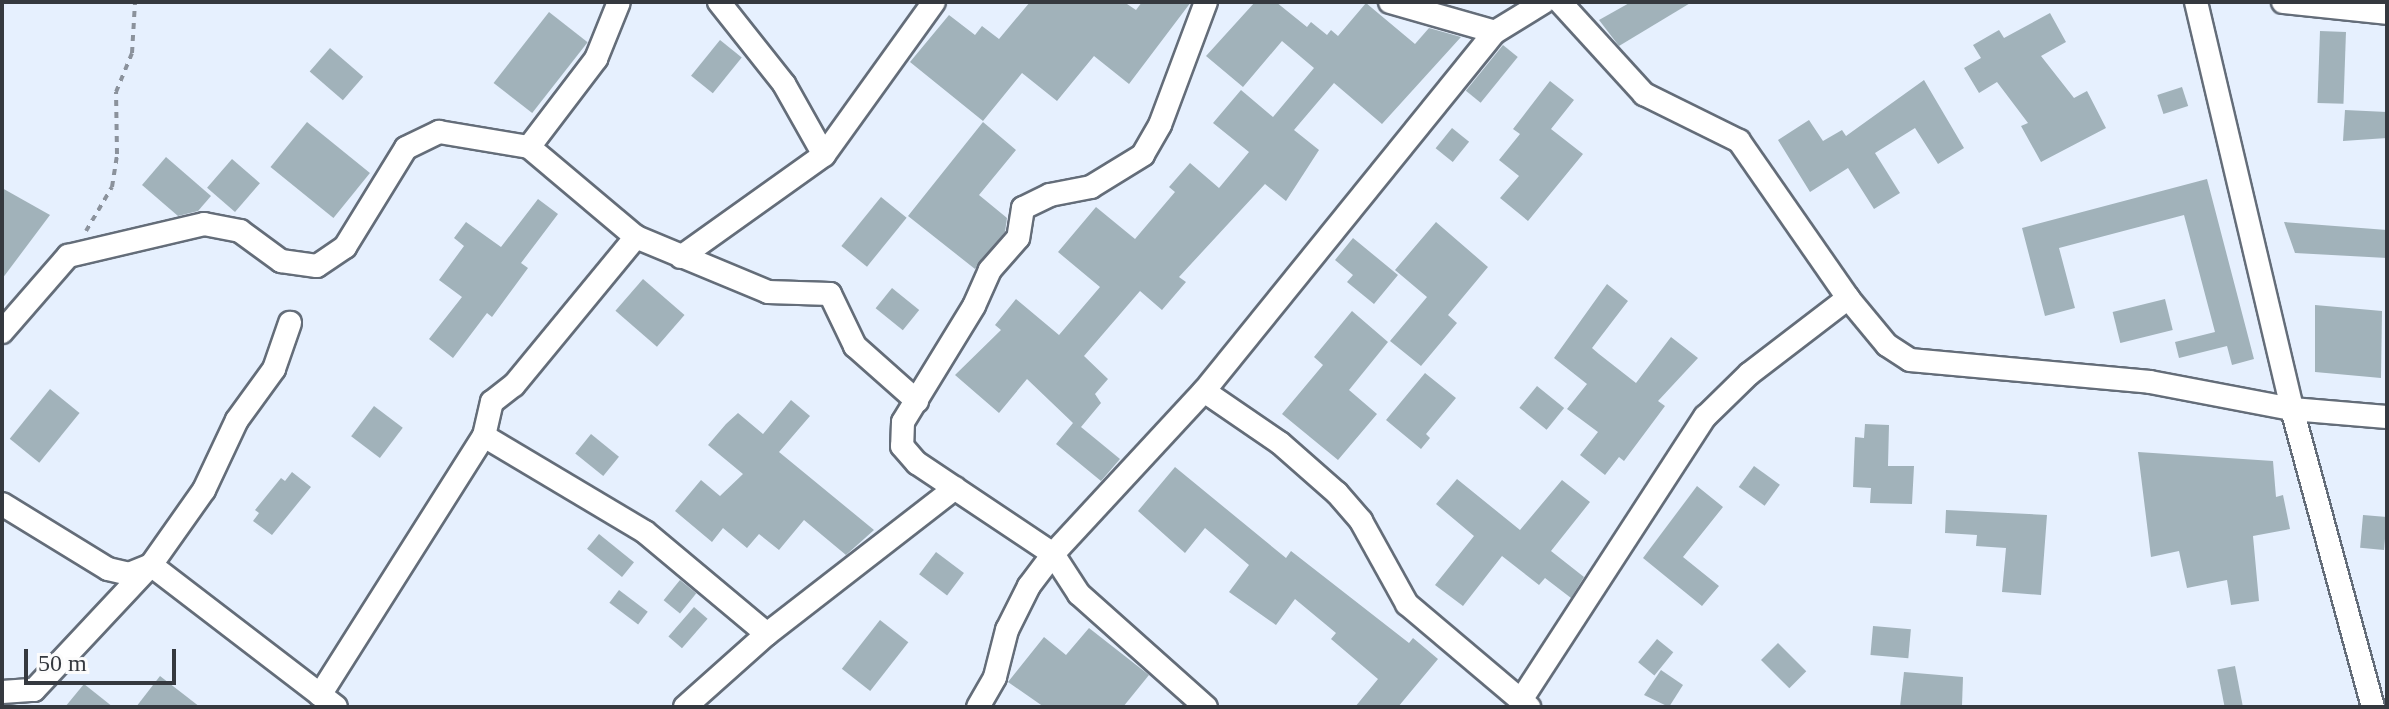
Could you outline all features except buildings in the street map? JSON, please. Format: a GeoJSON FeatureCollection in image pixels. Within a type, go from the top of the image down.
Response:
{"type":"FeatureCollection","features":[{"type":"Feature","properties":{"kind":"street"},"geometry":{"type":"LineString","coordinates":[[529,147],[596,59],[619,2]]}},
{"type":"Feature","properties":{"kind":"street"},"geometry":{"type":"LineString","coordinates":[[719,2],[784,84],[824,155]]}},
{"type":"Feature","properties":{"kind":"street"},"geometry":{"type":"LineString","coordinates":[[681,257],[824,155],[934,2]]}},
{"type":"Feature","properties":{"kind":"street"},"geometry":{"type":"LineString","coordinates":[[1206,2],[1160,125],[1143,155],[1091,187],[1050,195],[1023,208],[1018,238],[990,270],[903,422],[902,446],[917,463],[1053,554],[1079,594],[1206,707]]}},
{"type":"Feature","properties":{"kind":"street"},"geometry":{"type":"LineString","coordinates":[[1390,2],[1495,32]]}},
{"type":"Feature","properties":{"kind":"street"},"geometry":{"type":"LineString","coordinates":[[978,707],[995,677],[1007,630],[1053,554],[1204,391],[1495,32],[1544,2]]}},
{"type":"Feature","properties":{"kind":"street"},"geometry":{"type":"LineString","coordinates":[[1560,2],[1644,94],[1739,141],[1848,298],[1887,345],[1910,360],[2150,382],[2292,409],[2387,417]]}},
{"type":"Feature","properties":{"kind":"street"},"geometry":{"type":"LineString","coordinates":[[2196,2],[2292,409],[2373,707]]}},
{"type":"Feature","properties":{"kind":"street"},"geometry":{"type":"LineString","coordinates":[[2283,2],[2387,13]]}},
{"type":"Feature","properties":{"kind":"street"},"geometry":{"type":"LineString","coordinates":[[2,332],[68,256],[204,224],[240,231],[281,261],[317,266],[345,247],[406,148],[439,132],[529,147],[636,237],[681,257],[768,292],[830,294],[855,346],[917,401]]}},
{"type":"Feature","properties":{"kind":"street"},"geometry":{"type":"LineString","coordinates":[[151,565],[328,701],[484,436],[492,402],[514,385],[636,237]]}},
{"type":"Feature","properties":{"kind":"street"},"geometry":{"type":"LineString","coordinates":[[1204,391],[1280,443],[1337,493],[1361,521],[1407,604],[1525,704],[1705,417],[1749,374],[1848,298]]}},
{"type":"Feature","properties":{"kind":"street"},"geometry":{"type":"LineString","coordinates":[[2,692],[34,690],[151,565],[204,490],[237,420],[274,369],[290,323]]}},
{"type":"Feature","properties":{"kind":"street"},"geometry":{"type":"LineString","coordinates":[[484,436],[645,532],[767,634]]}},
{"type":"Feature","properties":{"kind":"street"},"geometry":{"type":"LineString","coordinates":[[685,707],[767,634],[955,488]]}},
{"type":"Feature","properties":{"kind":"street"},"geometry":{"type":"LineString","coordinates":[[2,504],[108,569],[129,574],[151,565]]}},
{"type":"Feature","properties":{"kind":"path"},"geometry":{"type":"LineString","coordinates":[[68,256],[112,187],[117,154],[116,92],[132,53],[135,2]]}}]}
